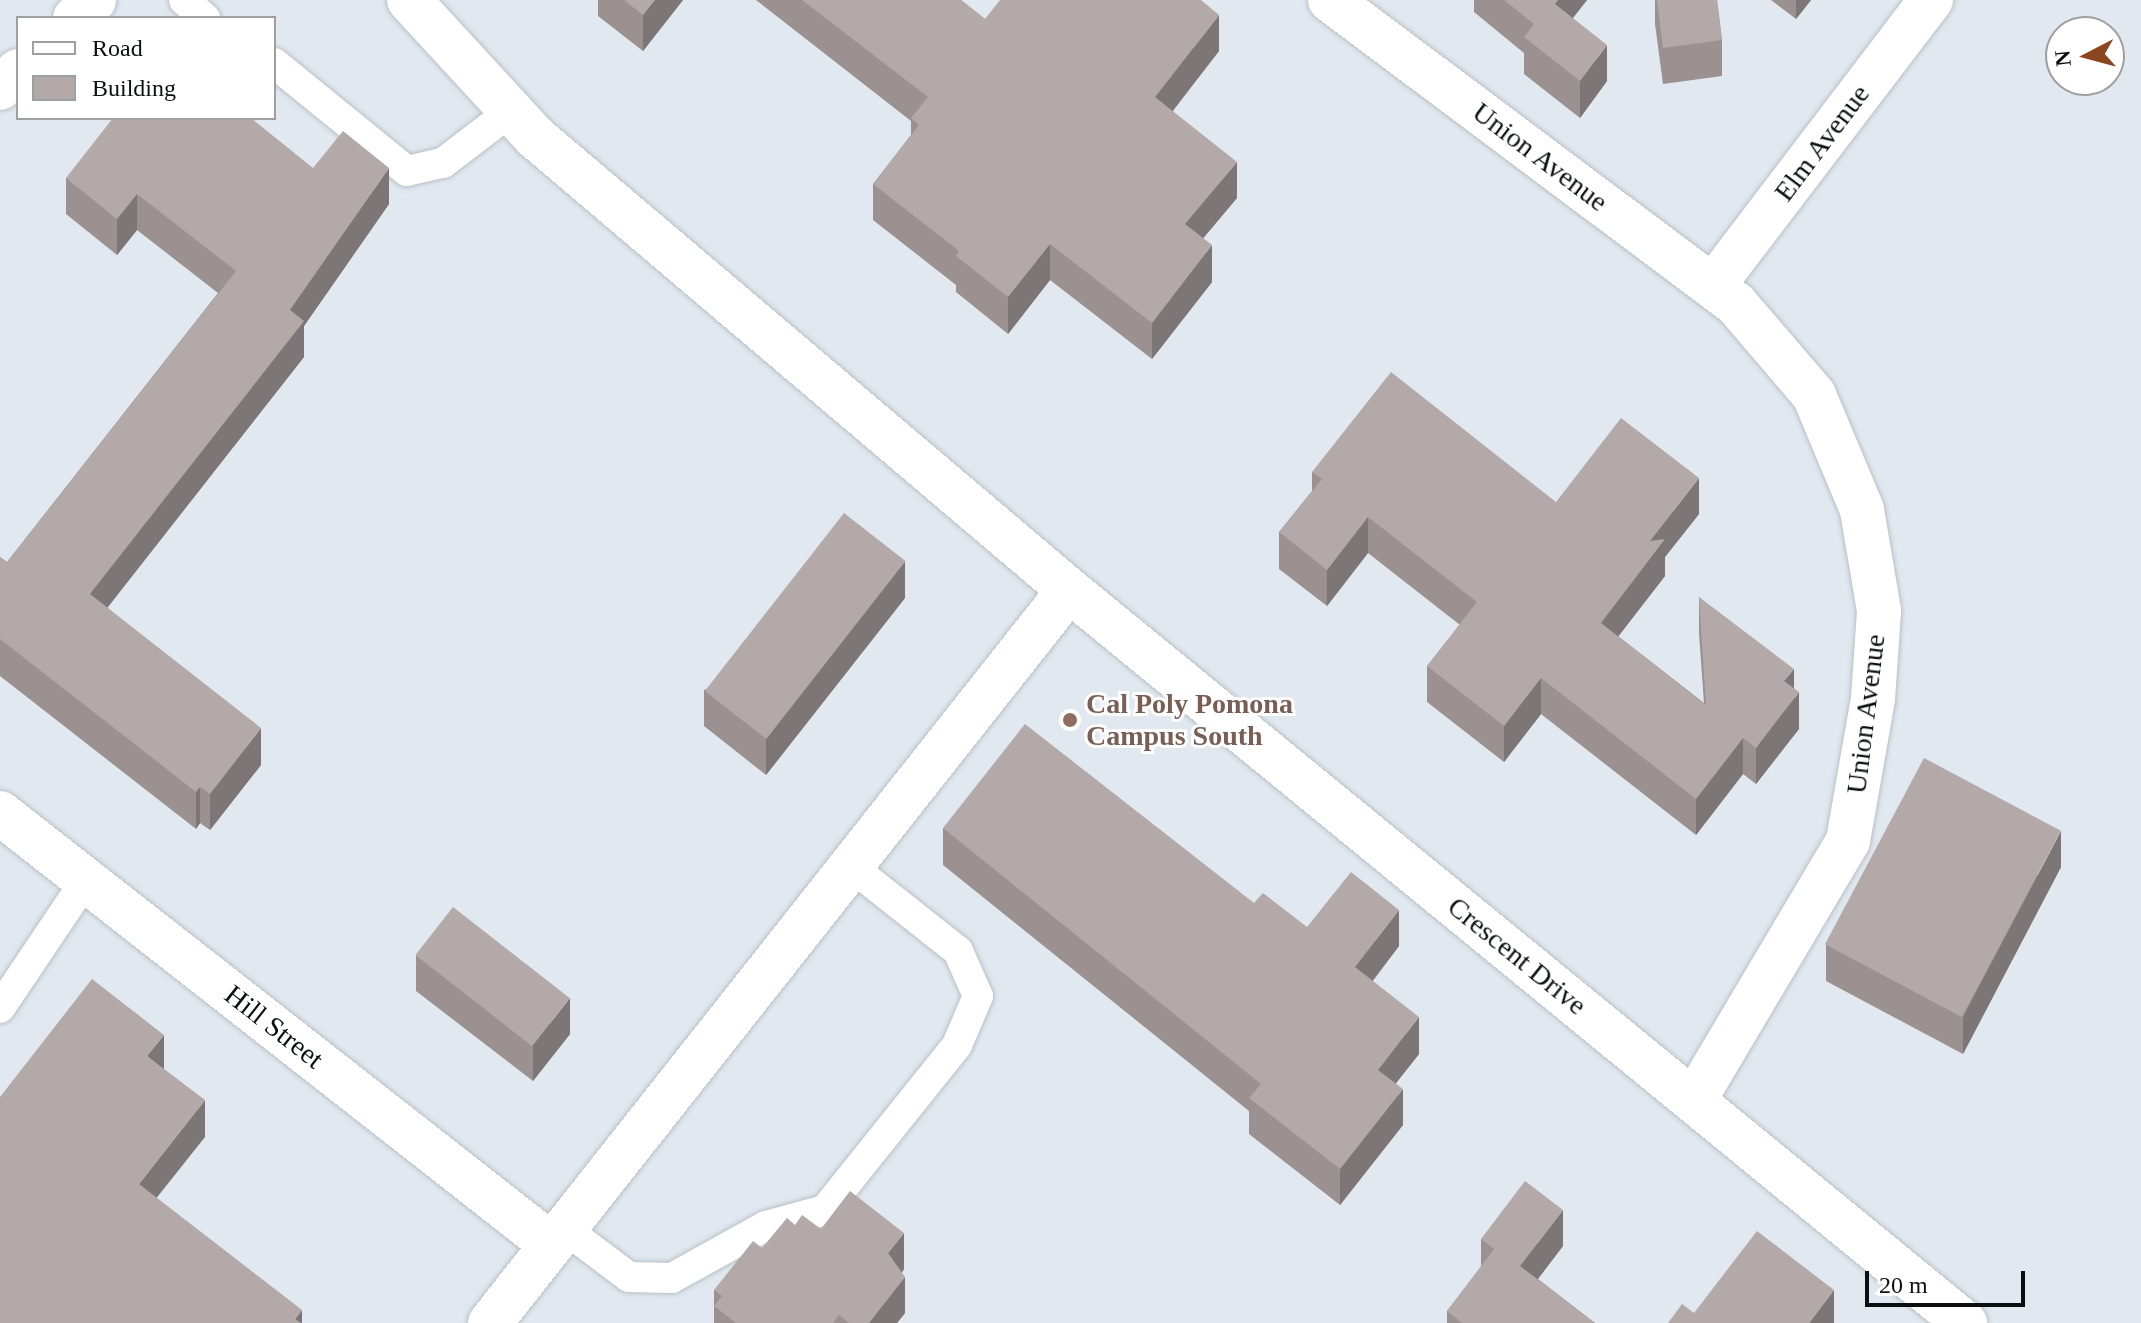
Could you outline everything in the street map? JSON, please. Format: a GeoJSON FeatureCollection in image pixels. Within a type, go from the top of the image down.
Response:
{"type":"FeatureCollection","features":[{"type":"Feature","properties":{"kind":"street"},"geometry":{"type":"LineString","coordinates":[[77,16],[94,0]]}},
{"type":"Feature","properties":{"kind":"street","name":"Crescent Drive"},"geometry":{"type":"LineString","coordinates":[[409,0],[511,111],[1069,590],[1965,1323]]}},
{"type":"Feature","properties":{"kind":"street","name":"Union Avenue"},"geometry":{"type":"LineString","coordinates":[[1330,0],[1713,286],[1814,395],[1862,510],[1879,611],[1873,699],[1848,841],[1694,1100]]}},
{"type":"Feature","properties":{"kind":"street","name":"Elm Avenue"},"geometry":{"type":"LineString","coordinates":[[1713,286],[1931,0]]}},
{"type":"Feature","properties":{"kind":"street"},"geometry":{"type":"LineString","coordinates":[[0,88],[16,73]]}},
{"type":"Feature","properties":{"kind":"street"},"geometry":{"type":"LineString","coordinates":[[490,1323],[554,1234],[1069,590]]}},
{"type":"Feature","properties":{"kind":"street","name":"Hill Street"},"geometry":{"type":"LineString","coordinates":[[0,813],[554,1234]]}},
{"type":"Feature","properties":{"kind":"lane"},"geometry":{"type":"LineString","coordinates":[[184,0],[203,16]]}},
{"type":"Feature","properties":{"kind":"lane"},"geometry":{"type":"LineString","coordinates":[[276,65],[407,171],[443,163],[511,111]]}},
{"type":"Feature","properties":{"kind":"lane"},"geometry":{"type":"LineString","coordinates":[[554,1234],[629,1277],[672,1278],[766,1226],[825,1210],[957,1045],[978,996],[958,951],[849,865]]}},
{"type":"Feature","properties":{"kind":"lane"},"geometry":{"type":"LineString","coordinates":[[0,1008],[86,880]]}},
{"type":"Feature","properties":{"kind":"building"},"geometry":{"type":"Polygon","coordinates":[[[624,0],[655,0],[643,15],[624,0]]]}},
{"type":"Feature","properties":{"kind":"building"},"geometry":{"type":"Polygon","coordinates":[[[802,0],[961,0],[985,19],[1000,0],[1201,0],[1219,15],[1155,97],[1237,162],[1185,224],[1212,245],[1152,323],[1050,244],[1008,297],[956,256],[959,251],[873,184],[919,125],[911,118],[928,97],[802,0]]]}},
{"type":"Feature","properties":{"kind":"building"},"geometry":{"type":"Polygon","coordinates":[[[1504,0],[1558,0],[1555,4],[1607,45],[1580,81],[1524,37],[1534,24],[1504,0]]]}},
{"type":"Feature","properties":{"kind":"building"},"geometry":{"type":"Polygon","coordinates":[[[1657,0],[1717,0],[1722,40],[1663,48],[1657,0]]]}},
{"type":"Feature","properties":{"kind":"building"},"geometry":{"type":"Polygon","coordinates":[[[111,120],[253,120],[313,168],[343,131],[389,168],[290,310],[304,321],[90,594],[261,728],[210,794],[200,787],[196,792],[0,639],[0,557],[7,562],[236,271],[137,194],[117,219],[66,178],[111,120]]]}},
{"type":"Feature","properties":{"kind":"building"},"geometry":{"type":"Polygon","coordinates":[[[1391,372],[1556,502],[1621,418],[1699,478],[1650,541],[1665,539],[1601,623],[1706,705],[1699,597],[1794,669],[1784,681],[1799,692],[1756,748],[1743,738],[1696,799],[1541,678],[1504,726],[1427,666],[1477,602],[1368,517],[1327,570],[1279,532],[1322,479],[1312,472],[1391,372]]]}},
{"type":"Feature","properties":{"kind":"building"},"geometry":{"type":"Polygon","coordinates":[[[844,513],[905,561],[766,739],[705,691],[844,513]]]}},
{"type":"Feature","properties":{"kind":"building"},"geometry":{"type":"Polygon","coordinates":[[[1025,724],[1254,903],[1263,893],[1307,927],[1351,872],[1399,910],[1355,967],[1419,1017],[1378,1070],[1403,1089],[1340,1169],[1249,1098],[1261,1084],[943,828],[1025,724]]]}},
{"type":"Feature","properties":{"kind":"building"},"geometry":{"type":"Polygon","coordinates":[[[1924,758],[2061,831],[1962,1017],[1825,944],[1924,758]]]}},
{"type":"Feature","properties":{"kind":"building"},"geometry":{"type":"Polygon","coordinates":[[[453,907],[570,998],[532,1046],[415,955],[453,907]]]}},
{"type":"Feature","properties":{"kind":"building"},"geometry":{"type":"Polygon","coordinates":[[[92,979],[164,1035],[147,1056],[205,1100],[139,1184],[302,1310],[295,1319],[301,1323],[0,1323],[0,1097],[92,979]]]}},
{"type":"Feature","properties":{"kind":"building"},"geometry":{"type":"Polygon","coordinates":[[[1525,1181],[1563,1210],[1520,1266],[1595,1323],[1462,1323],[1447,1311],[1494,1249],[1481,1239],[1525,1181]]]}},
{"type":"Feature","properties":{"kind":"building"},"geometry":{"type":"Polygon","coordinates":[[[850,1191],[904,1233],[888,1253],[905,1277],[869,1323],[849,1323],[839,1315],[833,1323],[736,1323],[714,1306],[722,1296],[714,1290],[753,1241],[762,1248],[787,1218],[795,1225],[802,1215],[821,1229],[850,1191]]]}},
{"type":"Feature","properties":{"kind":"building"},"geometry":{"type":"Polygon","coordinates":[[[1757,1231],[1834,1290],[1809,1323],[1668,1323],[1682,1304],[1694,1313],[1757,1231]]]}},
{"type":"Feature","properties":{"kind":"place","name":"Cal Poly Pomona Campus South"},"geometry":{"type":"Point","coordinates":[1070,720]}}]}
